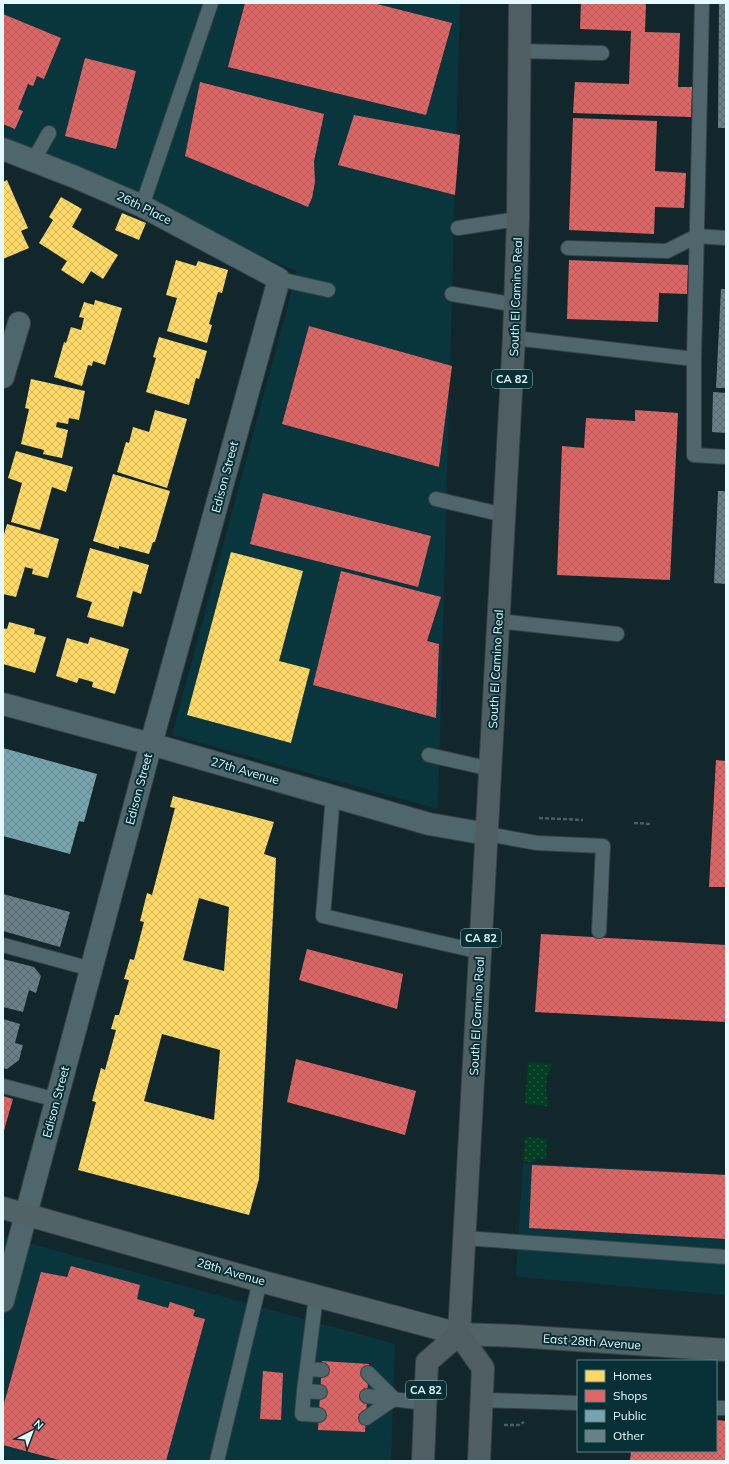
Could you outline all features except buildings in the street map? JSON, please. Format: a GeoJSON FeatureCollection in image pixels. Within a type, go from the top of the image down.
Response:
{"type":"FeatureCollection","features":[{"type":"Feature","properties":{"kind":"main road","name":"South El Camino Real"},"geometry":{"type":"LineString","coordinates":[[459,1334],[516,305],[520,3]]}},
{"type":"Feature","properties":{"kind":"main road"},"geometry":{"type":"LineString","coordinates":[[459,1334],[483,1368],[479,1461]]}},
{"type":"Feature","properties":{"kind":"main road","name":"CA 82"},"geometry":{"type":"LineString","coordinates":[[423,1461],[427,1362],[459,1334]]}},
{"type":"Feature","properties":{"kind":"street","name":"26th Place"},"geometry":{"type":"LineString","coordinates":[[3,150],[75,177],[142,206],[279,279]]}},
{"type":"Feature","properties":{"kind":"street","name":"Edison Street"},"geometry":{"type":"LineString","coordinates":[[3,1301],[151,744],[279,279]]}},
{"type":"Feature","properties":{"kind":"street"},"geometry":{"type":"LineString","coordinates":[[3,377],[19,323]]}},
{"type":"Feature","properties":{"kind":"street","name":"27th Avenue"},"geometry":{"type":"LineString","coordinates":[[3,704],[151,744],[429,824],[487,834]]}},
{"type":"Feature","properties":{"kind":"street","name":"28th Avenue"},"geometry":{"type":"LineString","coordinates":[[3,1208],[260,1281],[459,1334]]}},
{"type":"Feature","properties":{"kind":"street","name":"East 28th Avenue"},"geometry":{"type":"LineString","coordinates":[[459,1334],[516,1336],[726,1350]]}},
{"type":"Feature","properties":{"kind":"lane"},"geometry":{"type":"LineString","coordinates":[[142,206],[211,3]]}},
{"type":"Feature","properties":{"kind":"lane"},"geometry":{"type":"LineString","coordinates":[[702,3],[694,358],[694,455],[726,457]]}},
{"type":"Feature","properties":{"kind":"lane"},"geometry":{"type":"LineString","coordinates":[[519,51],[602,53]]}},
{"type":"Feature","properties":{"kind":"lane"},"geometry":{"type":"LineString","coordinates":[[33,161],[49,133]]}},
{"type":"Feature","properties":{"kind":"lane"},"geometry":{"type":"LineString","coordinates":[[458,228],[518,219]]}},
{"type":"Feature","properties":{"kind":"lane"},"geometry":{"type":"LineString","coordinates":[[568,248],[667,251],[697,236],[726,238]]}},
{"type":"Feature","properties":{"kind":"lane"},"geometry":{"type":"LineString","coordinates":[[279,279],[328,290]]}},
{"type":"Feature","properties":{"kind":"lane"},"geometry":{"type":"LineString","coordinates":[[452,294],[516,305]]}},
{"type":"Feature","properties":{"kind":"lane"},"geometry":{"type":"LineString","coordinates":[[514,338],[694,358]]}},
{"type":"Feature","properties":{"kind":"lane"},"geometry":{"type":"LineString","coordinates":[[436,499],[504,515]]}},
{"type":"Feature","properties":{"kind":"lane"},"geometry":{"type":"LineString","coordinates":[[498,621],[617,634]]}},
{"type":"Feature","properties":{"kind":"lane"},"geometry":{"type":"LineString","coordinates":[[429,755],[491,769]]}},
{"type":"Feature","properties":{"kind":"lane"},"geometry":{"type":"LineString","coordinates":[[333,796],[323,916],[480,952]]}},
{"type":"Feature","properties":{"kind":"lane"},"geometry":{"type":"LineString","coordinates":[[487,834],[537,843],[603,846],[599,931]]}},
{"type":"Feature","properties":{"kind":"lane"},"geometry":{"type":"LineString","coordinates":[[3,945],[91,969]]}},
{"type":"Feature","properties":{"kind":"lane"},"geometry":{"type":"LineString","coordinates":[[3,1086],[57,1100]]}},
{"type":"Feature","properties":{"kind":"lane"},"geometry":{"type":"LineString","coordinates":[[464,1238],[726,1256]]}},
{"type":"Feature","properties":{"kind":"lane"},"geometry":{"type":"LineString","coordinates":[[217,1461],[260,1281]]}},
{"type":"Feature","properties":{"kind":"lane"},"geometry":{"type":"LineString","coordinates":[[316,1296],[302,1414],[319,1415]]}},
{"type":"Feature","properties":{"kind":"lane"},"geometry":{"type":"LineString","coordinates":[[307,1368],[322,1370]]}},
{"type":"Feature","properties":{"kind":"lane"},"geometry":{"type":"LineString","coordinates":[[368,1373],[394,1399]]}},
{"type":"Feature","properties":{"kind":"lane"},"geometry":{"type":"LineString","coordinates":[[304,1391],[320,1392]]}},
{"type":"Feature","properties":{"kind":"lane"},"geometry":{"type":"LineString","coordinates":[[367,1396],[425,1403]]}},
{"type":"Feature","properties":{"kind":"lane"},"geometry":{"type":"LineString","coordinates":[[366,1418],[394,1399]]}},
{"type":"Feature","properties":{"kind":"lane"},"geometry":{"type":"LineString","coordinates":[[482,1400],[577,1403]]}},
{"type":"Feature","properties":{"kind":"path"},"geometry":{"type":"LineString","coordinates":[[538,818],[583,820]]}},
{"type":"Feature","properties":{"kind":"path"},"geometry":{"type":"LineString","coordinates":[[634,823],[651,824]]}},
{"type":"Feature","properties":{"kind":"shaded area"},"geometry":{"type":"Polygon","coordinates":[[[3,3],[460,3],[438,809],[172,735],[297,271],[3,146],[3,3]]]}},
{"type":"Feature","properties":{"kind":"shaded area"},"geometry":{"type":"Polygon","coordinates":[[[523,1163],[726,1174],[726,1295],[518,1277],[516,1275],[523,1163]]]}},
{"type":"Feature","properties":{"kind":"shaded area"},"geometry":{"type":"Polygon","coordinates":[[[3,1236],[395,1344],[391,1461],[3,1461],[3,1236]]]}},
{"type":"Feature","properties":{"kind":"green space"},"geometry":{"type":"Polygon","coordinates":[[[528,1062],[552,1064],[546,1085],[548,1106],[525,1104],[528,1062]]]}},
{"type":"Feature","properties":{"kind":"green space"},"geometry":{"type":"Polygon","coordinates":[[[525,1137],[547,1139],[546,1159],[536,1158],[536,1162],[523,1162],[525,1137]]]}}]}
